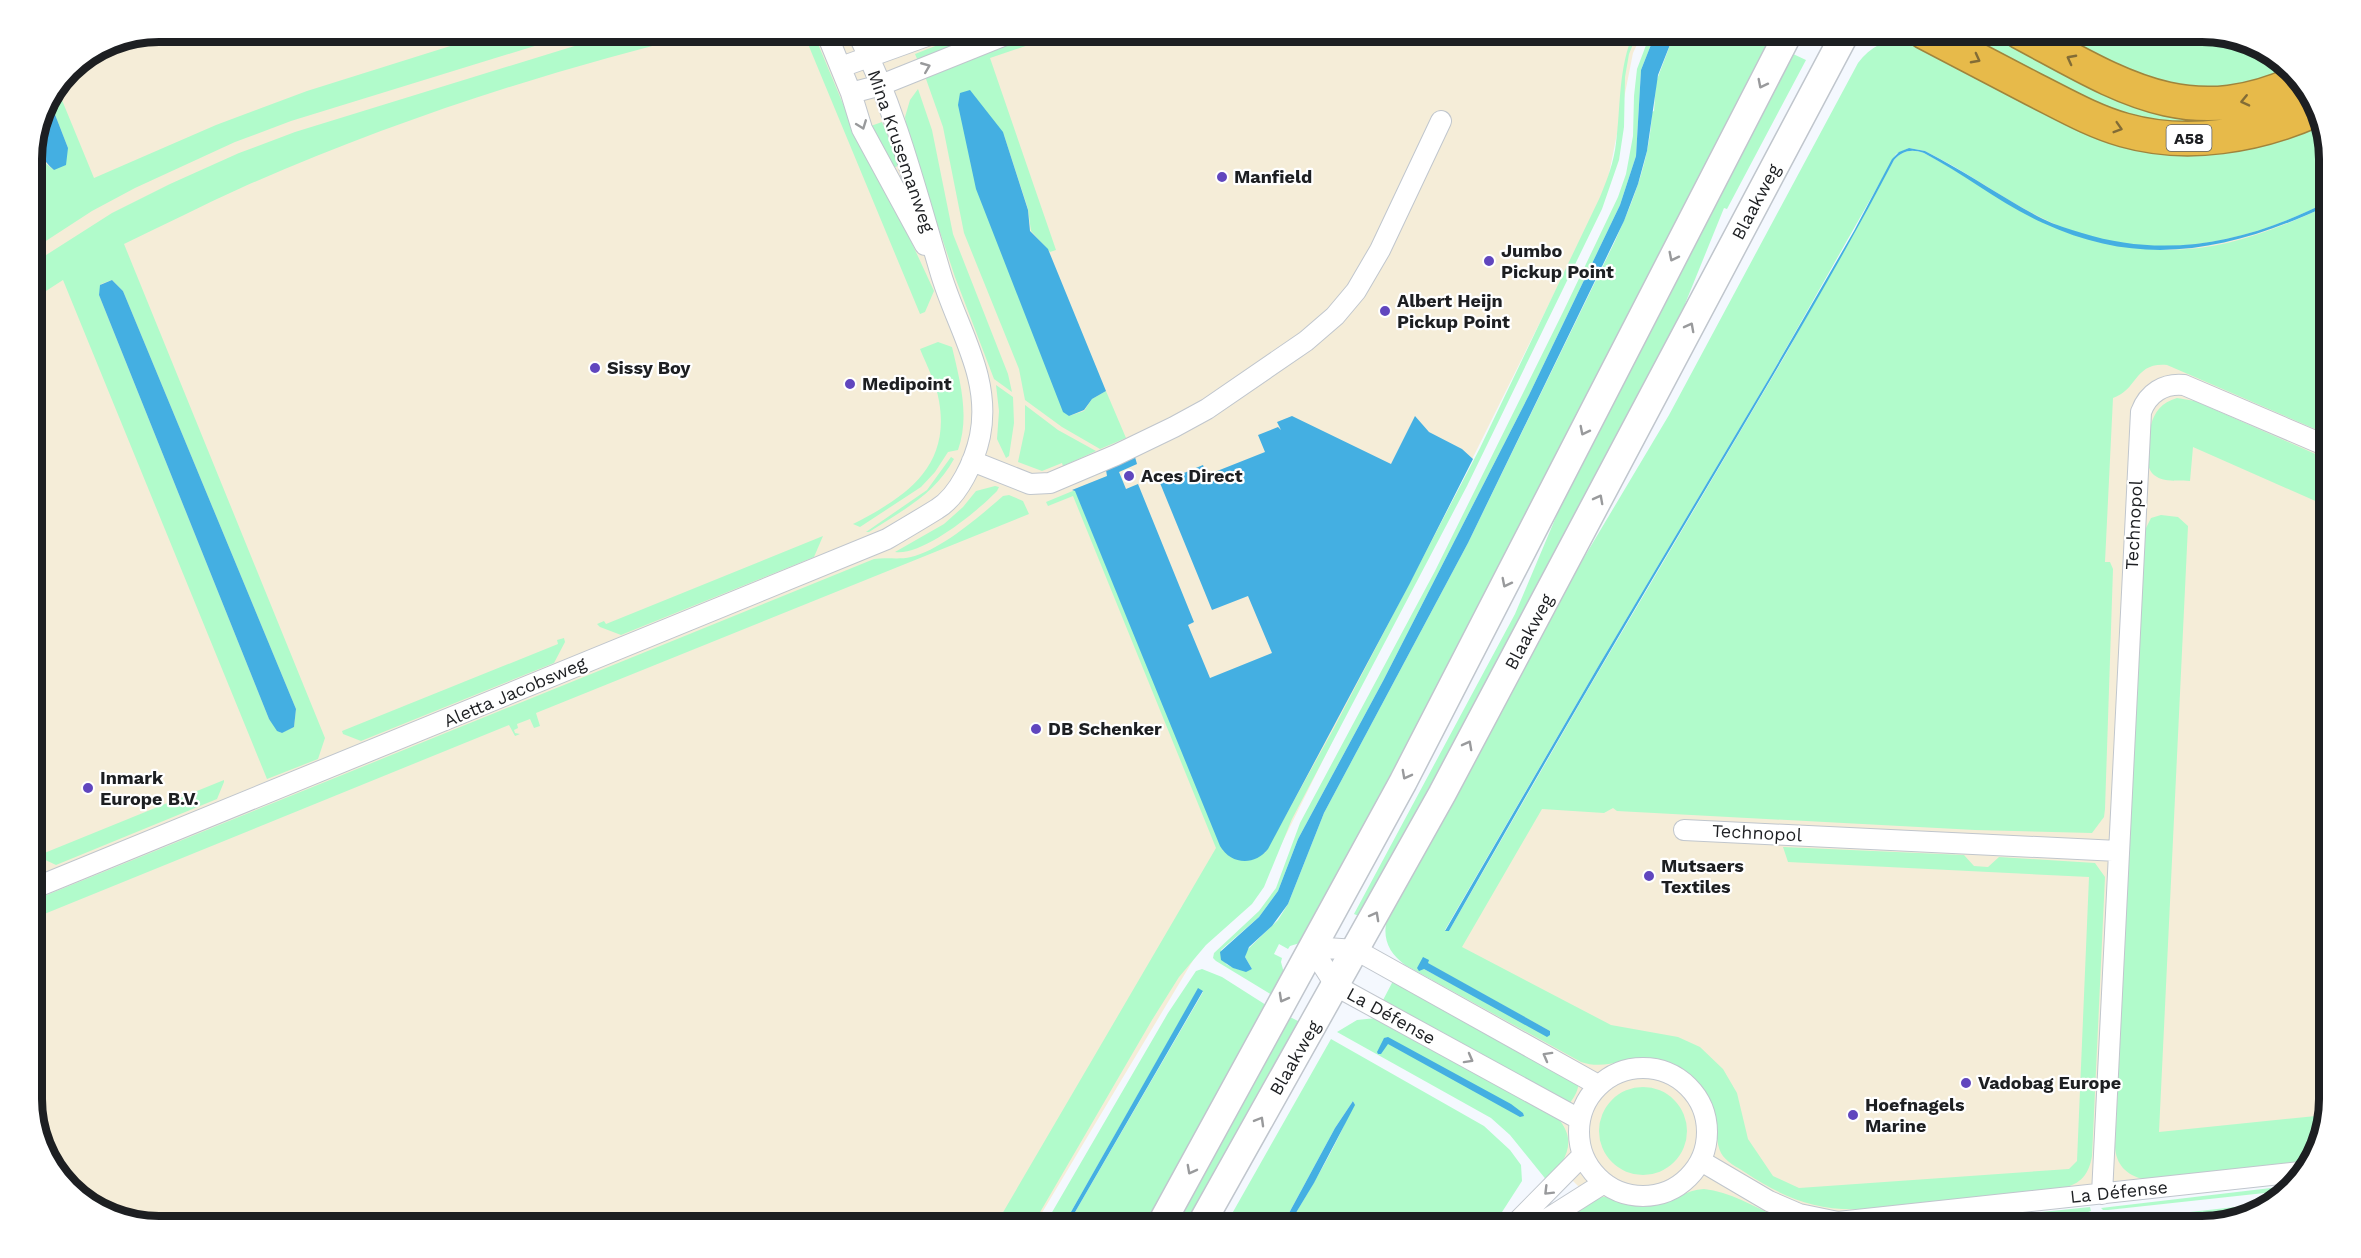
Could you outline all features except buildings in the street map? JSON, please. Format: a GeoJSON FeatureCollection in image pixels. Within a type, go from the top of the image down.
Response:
{"type":"FeatureCollection","features":[{"type":"Feature","properties":{"kind":"highway","name":"A58"},"geometry":{"type":"LineString","coordinates":[[1943,42],[2085,115],[2105,124],[2146,135],[2176,138],[2227,135],[2273,126],[2309,112]]}},
{"type":"Feature","properties":{"kind":"highway","name":"A58"},"geometry":{"type":"LineString","coordinates":[[2039,42],[2122,86],[2181,102],[2214,104],[2244,102],[2292,84]]}},
{"type":"Feature","properties":{"kind":"main road","name":"Blaakweg"},"geometry":{"type":"LineString","coordinates":[[1166,1216],[1419,750],[1784,42]]}},
{"type":"Feature","properties":{"kind":"main road","name":"Blaakweg"},"geometry":{"type":"LineString","coordinates":[[1206,1216],[1454,773],[1841,42]]}},
{"type":"Feature","properties":{"kind":"street","name":"Mina Krusemanweg"},"geometry":{"type":"LineString","coordinates":[[830,42],[851,93],[862,129],[940,274]]}},
{"type":"Feature","properties":{"kind":"street","name":"Mina Krusemanweg"},"geometry":{"type":"LineString","coordinates":[[861,42],[881,84],[922,206],[940,274],[976,366],[981,386],[983,412],[981,429],[972,460]]}},
{"type":"Feature","properties":{"kind":"street"},"geometry":{"type":"LineString","coordinates":[[841,67],[910,42]]}},
{"type":"Feature","properties":{"kind":"street"},"geometry":{"type":"LineString","coordinates":[[851,93],[881,84],[988,42]]}},
{"type":"Feature","properties":{"kind":"street"},"geometry":{"type":"LineString","coordinates":[[972,460],[1030,484],[1050,483],[1174,428],[1207,409],[1306,341],[1335,316],[1356,291],[1380,250],[1441,121]]}},
{"type":"Feature","properties":{"kind":"street","name":"Technopol"},"geometry":{"type":"LineString","coordinates":[[2102,1194],[2139,417],[2144,404],[2153,393],[2161,388],[2184,385],[2319,443]]}},
{"type":"Feature","properties":{"kind":"street","name":"Aletta Jacobsweg"},"geometry":{"type":"LineString","coordinates":[[42,885],[887,539],[938,509],[957,489],[972,460]]}},
{"type":"Feature","properties":{"kind":"street","name":"Technopol"},"geometry":{"type":"LineString","coordinates":[[1684,830],[2118,851]]}},
{"type":"Feature","properties":{"kind":"street"},"geometry":{"type":"LineString","coordinates":[[1311,947],[1356,950],[1598,1085]]}},
{"type":"Feature","properties":{"kind":"street","name":"La Défense"},"geometry":{"type":"LineString","coordinates":[[1311,947],[1336,986],[1580,1119]]}},
{"type":"Feature","properties":{"kind":"street"},"geometry":{"type":"LineString","coordinates":[[1648,1067],[1682,1080],[1695,1093],[1704,1108],[1708,1126],[1707,1144],[1701,1161],[1687,1179],[1668,1191],[1646,1196],[1624,1194],[1604,1183],[1583,1155],[1578,1136],[1586,1100],[1598,1085],[1613,1074],[1630,1068],[1648,1067]]}},
{"type":"Feature","properties":{"kind":"street"},"geometry":{"type":"LineString","coordinates":[[1524,1216],[1583,1155]]}},
{"type":"Feature","properties":{"kind":"street","name":"La Défense"},"geometry":{"type":"LineString","coordinates":[[1701,1161],[1768,1201],[1809,1216]]}},
{"type":"Feature","properties":{"kind":"street","name":"La Défense"},"geometry":{"type":"LineString","coordinates":[[1895,1216],[2292,1174]]}},
{"type":"Feature","properties":{"kind":"street"},"geometry":{"type":"LineString","coordinates":[[1553,1216],[1604,1183]]}},
{"type":"Feature","properties":{"kind":"shaded area"},"geometry":{"type":"Polygon","coordinates":[[[159,42],[1638,42],[1633,53],[1606,189],[1273,861],[1207,937],[1040,1216],[159,1216],[129,1212],[107,1204],[94,1196],[71,1176],[54,1151],[44,1122],[42,1106],[42,152],[51,114],[66,88],[82,71],[107,54],[129,46],[159,42]]]}},
{"type":"Feature","properties":{"kind":"shaded area"},"geometry":{"type":"Polygon","coordinates":[[[1901,170],[2319,227],[2319,1099],[2317,1122],[2307,1151],[2285,1182],[1973,1216],[1608,1216],[1489,1097],[1397,1041],[1901,170]]]}},
{"type":"Feature","properties":{"kind":"green space"},"geometry":{"type":"Polygon","coordinates":[[[463,42],[548,42],[291,121],[235,142],[135,188],[92,211],[42,244],[42,156],[45,163],[54,170],[68,148],[53,109],[61,97],[94,178],[216,125],[307,91],[463,42]]]}},
{"type":"Feature","properties":{"kind":"green space"},"geometry":{"type":"Polygon","coordinates":[[[588,42],[669,42],[531,80],[357,140],[243,187],[124,244],[325,738],[318,759],[267,779],[63,280],[42,294],[42,258],[112,213],[239,153],[295,132],[588,42]],[[112,280],[101,284],[99,295],[269,719],[281,733],[294,727],[296,709],[123,291],[112,280]]]}},
{"type":"Feature","properties":{"kind":"green space"},"geometry":{"type":"Polygon","coordinates":[[[807,42],[817,42],[851,123],[897,211],[934,291],[925,312],[920,314],[807,42]]]}},
{"type":"Feature","properties":{"kind":"green space"},"geometry":{"type":"Polygon","coordinates":[[[946,42],[966,42],[918,61],[915,54],[946,42]]]}},
{"type":"Feature","properties":{"kind":"green space"},"geometry":{"type":"Polygon","coordinates":[[[1004,42],[1037,42],[990,58],[1056,250],[1050,252],[1031,231],[1028,209],[1003,132],[1069,416],[1084,411],[1092,399],[1106,391],[1126,438],[1100,449],[1062,427],[1025,400],[1019,369],[964,233],[943,127],[926,79],[927,76],[989,48],[991,52],[994,46],[1004,42]]]}},
{"type":"Feature","properties":{"kind":"green space"},"geometry":{"type":"Polygon","coordinates":[[[1630,42],[1634,42],[1625,77],[1624,127],[1619,160],[1602,209],[1467,486],[1292,819],[1264,887],[1252,904],[1206,945],[1179,977],[1038,1216],[1001,1216],[1216,848],[1073,496],[1048,506],[1046,502],[1075,490],[1223,851],[1265,853],[1334,728],[1480,448],[1600,197],[1614,157],[1621,87],[1630,42]]]}},
{"type":"Feature","properties":{"kind":"green space"},"geometry":{"type":"Polygon","coordinates":[[[1647,42],[1652,42],[1641,70],[1636,156],[1620,205],[1529,395],[1383,681],[1298,839],[1278,891],[1259,917],[1221,950],[1226,964],[1232,967],[1241,970],[1252,969],[1245,957],[1247,950],[1278,920],[1288,904],[1324,813],[1468,543],[1615,241],[1640,178],[1654,111],[1656,82],[1671,42],[1769,42],[1610,362],[1319,909],[1300,943],[1288,949],[1279,944],[1274,954],[1282,958],[1284,973],[1272,995],[1216,961],[1213,958],[1214,953],[1259,911],[1276,888],[1300,823],[1435,571],[1564,310],[1618,197],[1626,174],[1633,136],[1637,69],[1647,42]]]}},
{"type":"Feature","properties":{"kind":"green space"},"geometry":{"type":"Polygon","coordinates":[[[1884,42],[1923,42],[2082,123],[2313,122],[2319,152],[2319,206],[2260,230],[2188,245],[2152,246],[2087,236],[2136,247],[2168,250],[2200,248],[2262,233],[2319,209],[2319,431],[2167,365],[2148,368],[2127,389],[2113,398],[2105,562],[2110,562],[2113,569],[2105,809],[2104,817],[2092,833],[1975,830],[1617,811],[1613,808],[1604,813],[1542,809],[1462,947],[1611,1025],[1678,1037],[1700,1047],[1723,1069],[1737,1093],[1748,1139],[1773,1176],[1799,1188],[2069,1169],[2077,1161],[2089,877],[1788,862],[1783,847],[1964,855],[1974,866],[1988,867],[1999,857],[2095,863],[2105,877],[2092,1156],[2086,1173],[2075,1184],[2063,1188],[1845,1209],[1829,1208],[1800,1201],[1759,1182],[1729,1162],[1719,1149],[1716,1121],[1709,1098],[1700,1085],[1682,1069],[1667,1061],[1654,1058],[1594,1065],[1581,1062],[1405,965],[1391,950],[1385,933],[1387,919],[1545,623],[1669,415],[1858,63],[1884,42]],[[1909,148],[1896,154],[1771,375],[1445,930],[1449,931],[1583,698],[1786,354],[1894,160],[1908,151],[1924,153],[2027,214],[2070,230],[2029,211],[1925,151],[1909,148]],[[1427,963],[1424,969],[1549,1036],[1550,1031],[1427,963]]]}},
{"type":"Feature","properties":{"kind":"green space"},"geometry":{"type":"Polygon","coordinates":[[[1979,42],[2003,42],[2084,84],[2295,89],[2304,103],[2243,123],[2155,123],[2097,104],[1979,42]]]}},
{"type":"Feature","properties":{"kind":"green space"},"geometry":{"type":"Polygon","coordinates":[[[2075,42],[2217,43],[2254,54],[2281,73],[2239,87],[2181,88],[2130,71],[2075,42]]]}},
{"type":"Feature","properties":{"kind":"green space"},"geometry":{"type":"Polygon","coordinates":[[[1791,53],[1806,60],[1727,209],[1724,208],[1685,304],[1687,305],[1361,917],[1354,914],[1515,614],[1561,505],[1672,291],[1791,53]]]}},
{"type":"Feature","properties":{"kind":"green space"},"geometry":{"type":"Polygon","coordinates":[[[918,89],[932,130],[953,234],[1008,374],[1012,392],[994,379],[910,150],[905,117],[910,100],[918,89]]]}},
{"type":"Feature","properties":{"kind":"green space"},"geometry":{"type":"Polygon","coordinates":[[[882,122],[900,165],[891,169],[868,127],[882,122]]]}},
{"type":"Feature","properties":{"kind":"green space"},"geometry":{"type":"Polygon","coordinates":[[[938,342],[952,347],[961,386],[963,424],[958,450],[948,452],[935,472],[921,487],[860,527],[853,524],[906,491],[931,463],[938,445],[941,424],[939,401],[934,381],[920,349],[938,342]]]}},
{"type":"Feature","properties":{"kind":"green space"},"geometry":{"type":"Polygon","coordinates":[[[996,385],[1013,397],[1014,423],[1009,456],[1006,458],[997,439],[999,411],[996,385]]]}},
{"type":"Feature","properties":{"kind":"green space"},"geometry":{"type":"Polygon","coordinates":[[[2177,398],[2195,401],[2319,456],[2319,503],[2193,447],[2190,481],[2164,480],[2154,475],[2148,464],[2149,434],[2154,416],[2167,402],[2177,398]]]}},
{"type":"Feature","properties":{"kind":"green space"},"geometry":{"type":"Polygon","coordinates":[[[1025,405],[1058,430],[1096,451],[1063,466],[1062,463],[1042,471],[1018,462],[1025,429],[1025,405]]]}},
{"type":"Feature","properties":{"kind":"green space"},"geometry":{"type":"Polygon","coordinates":[[[951,457],[954,459],[946,471],[917,501],[866,532],[927,490],[951,457]]]}},
{"type":"Feature","properties":{"kind":"green space"},"geometry":{"type":"Polygon","coordinates":[[[999,487],[988,500],[935,540],[907,551],[895,552],[944,524],[963,507],[976,491],[999,487]]]}},
{"type":"Feature","properties":{"kind":"green space"},"geometry":{"type":"Polygon","coordinates":[[[1009,495],[1023,501],[1029,514],[536,713],[540,726],[534,728],[530,719],[517,724],[518,728],[514,730],[515,733],[520,734],[515,736],[509,725],[42,915],[42,897],[874,559],[906,558],[923,553],[947,540],[1003,496],[1009,495]]]}},
{"type":"Feature","properties":{"kind":"green space"},"geometry":{"type":"Polygon","coordinates":[[[2161,515],[2178,517],[2188,526],[2159,1132],[2318,1116],[2313,1136],[2301,1161],[2143,1179],[2123,1168],[2117,1159],[2115,1147],[2145,530],[2151,518],[2161,515]]]}},
{"type":"Feature","properties":{"kind":"green space"},"geometry":{"type":"Polygon","coordinates":[[[823,536],[814,557],[621,635],[597,624],[604,621],[606,624],[823,536]]]}},
{"type":"Feature","properties":{"kind":"green space"},"geometry":{"type":"Polygon","coordinates":[[[564,638],[565,642],[554,663],[361,741],[343,734],[342,731],[558,644],[557,640],[564,638]]]}},
{"type":"Feature","properties":{"kind":"green space"},"geometry":{"type":"Polygon","coordinates":[[[224,780],[217,799],[56,865],[42,858],[42,854],[224,780]]]}},
{"type":"Feature","properties":{"kind":"green space"},"geometry":{"type":"Polygon","coordinates":[[[1202,969],[1222,977],[1266,1005],[1153,1216],[1073,1216],[1203,992],[1198,989],[1069,1216],[1050,1216],[1168,1013],[1196,971],[1202,969]]]}},
{"type":"Feature","properties":{"kind":"green space"},"geometry":{"type":"Polygon","coordinates":[[[1393,981],[1578,1084],[1577,1092],[1572,1100],[1569,1104],[1382,1002],[1393,981]]]}},
{"type":"Feature","properties":{"kind":"green space"},"geometry":{"type":"Polygon","coordinates":[[[1288,1016],[1302,1023],[1192,1216],[1178,1216],[1288,1016]]]}},
{"type":"Feature","properties":{"kind":"green space"},"geometry":{"type":"Polygon","coordinates":[[[1376,1018],[1557,1117],[1567,1135],[1567,1151],[1560,1166],[1548,1182],[1510,1135],[1491,1118],[1337,1032],[1357,1020],[1376,1018]]]}},
{"type":"Feature","properties":{"kind":"green space"},"geometry":{"type":"Polygon","coordinates":[[[1331,1039],[1484,1126],[1510,1150],[1521,1165],[1522,1181],[1499,1216],[1294,1216],[1332,1150],[1353,1101],[1335,1128],[1287,1216],[1231,1216],[1331,1039]]]}},
{"type":"Feature","properties":{"kind":"green space"},"geometry":{"type":"Polygon","coordinates":[[[1643,1087],[1668,1094],[1680,1106],[1687,1131],[1680,1156],[1668,1168],[1643,1175],[1618,1168],[1606,1156],[1599,1131],[1606,1106],[1618,1094],[1643,1087]]]}},
{"type":"Feature","properties":{"kind":"green space"},"geometry":{"type":"Polygon","coordinates":[[[2279,1187],[2273,1192],[2108,1210],[2101,1208],[2279,1187]]]}},
{"type":"Feature","properties":{"kind":"green space"},"geometry":{"type":"Polygon","coordinates":[[[1704,1189],[1716,1191],[1776,1216],[1576,1216],[1571,1211],[1590,1200],[1602,1197],[1640,1204],[1656,1204],[1691,1191],[1704,1189]]]}},
{"type":"Feature","properties":{"kind":"green space"},"geometry":{"type":"Polygon","coordinates":[[[2250,1205],[2217,1215],[2154,1216],[2250,1205]]]}},
{"type":"Feature","properties":{"kind":"green space"},"geometry":{"type":"Polygon","coordinates":[[[2090,1207],[2091,1211],[2049,1216],[2004,1216],[2090,1207]]]}},
{"type":"Feature","properties":{"kind":"water"},"geometry":{"type":"Polygon","coordinates":[[[1652,42],[1671,42],[1658,75],[1647,151],[1624,221],[1468,543],[1324,813],[1288,904],[1272,926],[1249,947],[1245,957],[1252,969],[1246,972],[1233,968],[1221,960],[1220,952],[1259,917],[1278,891],[1298,839],[1383,681],[1529,395],[1620,205],[1636,156],[1641,70],[1652,42]]]}},
{"type":"Feature","properties":{"kind":"water"},"geometry":{"type":"Polygon","coordinates":[[[970,90],[1003,132],[1028,210],[1030,231],[1048,249],[1106,391],[1092,399],[1084,410],[1069,416],[1063,412],[976,189],[958,105],[960,93],[970,90]]]}},
{"type":"Feature","properties":{"kind":"water"},"geometry":{"type":"Polygon","coordinates":[[[53,109],[68,148],[66,165],[54,170],[42,152],[46,129],[53,109]]]}},
{"type":"Feature","properties":{"kind":"water"},"geometry":{"type":"Polygon","coordinates":[[[1909,148],[1925,151],[2048,221],[2114,241],[2146,245],[2208,242],[2269,227],[2319,206],[2319,209],[2293,221],[2223,243],[2153,250],[2117,246],[2081,238],[2043,223],[2012,207],[1924,153],[1908,151],[1897,157],[1795,338],[1599,670],[1449,931],[1445,931],[1771,375],[1854,231],[1892,159],[1899,152],[1909,148]]]}},
{"type":"Feature","properties":{"kind":"water"},"geometry":{"type":"Polygon","coordinates":[[[112,280],[123,291],[296,709],[294,727],[282,733],[277,731],[269,719],[99,295],[100,285],[112,280]]]}},
{"type":"Feature","properties":{"kind":"water"},"geometry":{"type":"Polygon","coordinates":[[[1292,416],[1391,464],[1415,416],[1429,432],[1462,449],[1473,459],[1409,585],[1268,849],[1257,858],[1243,861],[1230,857],[1220,846],[1075,491],[1072,490],[1107,476],[1106,470],[1135,457],[1137,464],[1119,472],[1126,489],[1138,484],[1194,622],[1188,625],[1210,678],[1272,653],[1248,596],[1212,610],[1160,483],[1203,465],[1207,475],[1265,452],[1258,435],[1278,427],[1281,430],[1277,422],[1292,416]]]}},
{"type":"Feature","properties":{"kind":"water"},"geometry":{"type":"Polygon","coordinates":[[[1423,957],[1429,960],[1428,963],[1550,1031],[1550,1035],[1547,1037],[1424,969],[1419,971],[1417,968],[1423,957]]]}},
{"type":"Feature","properties":{"kind":"water"},"geometry":{"type":"Polygon","coordinates":[[[1198,988],[1203,991],[1073,1216],[1069,1216],[1198,988]]]}},
{"type":"Feature","properties":{"kind":"water"},"geometry":{"type":"Polygon","coordinates":[[[1388,1037],[1511,1104],[1524,1116],[1520,1117],[1388,1044],[1381,1054],[1378,1054],[1384,1038],[1388,1037]]]}},
{"type":"Feature","properties":{"kind":"water"},"geometry":{"type":"Polygon","coordinates":[[[1353,1101],[1355,1105],[1314,1183],[1294,1216],[1287,1216],[1335,1128],[1353,1101]]]}},
{"type":"Feature","properties":{"kind":"place","name":"Manfield"},"geometry":{"type":"Point","coordinates":[1222,177]}},
{"type":"Feature","properties":{"kind":"place","name":"Jumbo Pickup Point"},"geometry":{"type":"Point","coordinates":[1489,261]}},
{"type":"Feature","properties":{"kind":"place","name":"Albert Heijn Pickup Point"},"geometry":{"type":"Point","coordinates":[1385,311]}},
{"type":"Feature","properties":{"kind":"place","name":"Sissy Boy"},"geometry":{"type":"Point","coordinates":[595,368]}},
{"type":"Feature","properties":{"kind":"place","name":"Medipoint"},"geometry":{"type":"Point","coordinates":[850,384]}},
{"type":"Feature","properties":{"kind":"place","name":"Aces Direct"},"geometry":{"type":"Point","coordinates":[1129,476]}},
{"type":"Feature","properties":{"kind":"place","name":"DB Schenker"},"geometry":{"type":"Point","coordinates":[1036,729]}},
{"type":"Feature","properties":{"kind":"place","name":"Inmark Europe B.V."},"geometry":{"type":"Point","coordinates":[88,788]}},
{"type":"Feature","properties":{"kind":"place","name":"Mutsaers Textiles"},"geometry":{"type":"Point","coordinates":[1649,876]}},
{"type":"Feature","properties":{"kind":"place","name":"Vadobag Europe"},"geometry":{"type":"Point","coordinates":[1966,1083]}},
{"type":"Feature","properties":{"kind":"place","name":"Hoefnagels Marine"},"geometry":{"type":"Point","coordinates":[1853,1115]}}]}
